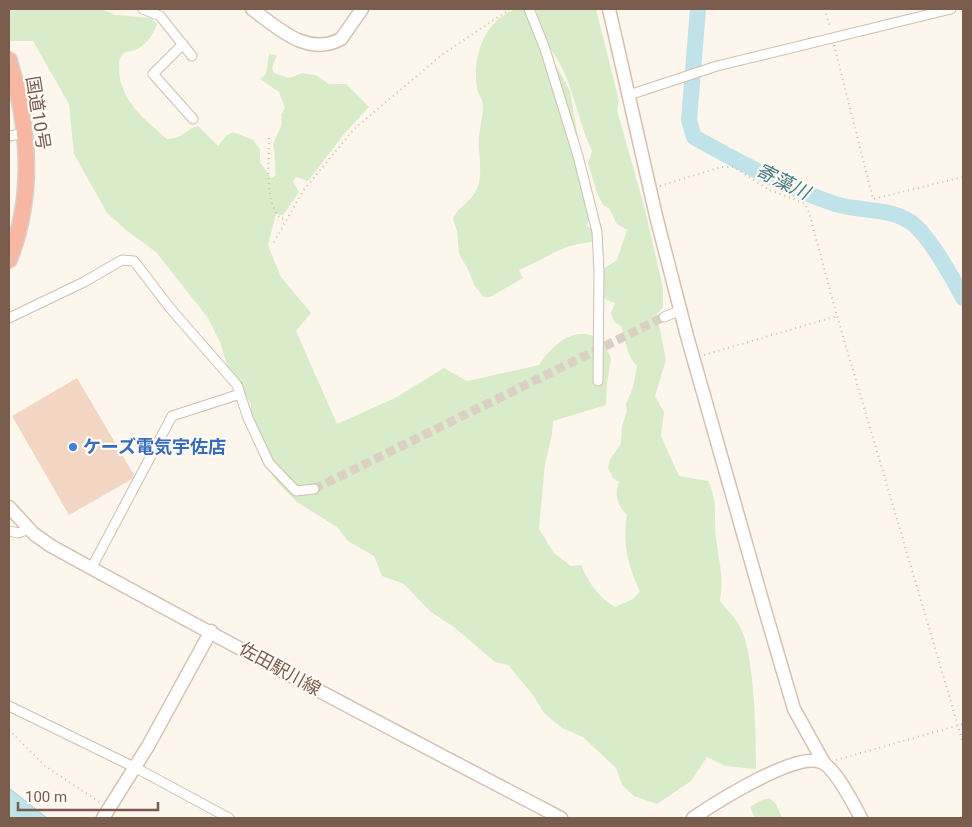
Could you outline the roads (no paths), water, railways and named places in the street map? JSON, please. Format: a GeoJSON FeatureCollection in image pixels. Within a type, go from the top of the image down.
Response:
{"type":"FeatureCollection","features":[{"type":"Feature","properties":{"kind":"highway","name":"国道10号"},"geometry":{"type":"LineString","coordinates":[[9,60],[19,95],[26,133],[26,189],[19,225],[9,260]]}},
{"type":"Feature","properties":{"kind":"street"},"geometry":{"type":"LineString","coordinates":[[143,9],[163,12],[192,56]]}},
{"type":"Feature","properties":{"kind":"street"},"geometry":{"type":"LineString","coordinates":[[252,9],[294,38],[318,45],[341,38],[362,9]]}},
{"type":"Feature","properties":{"kind":"street"},"geometry":{"type":"LineString","coordinates":[[529,9],[545,50],[578,156],[597,232],[599,288],[598,381]]}},
{"type":"Feature","properties":{"kind":"street"},"geometry":{"type":"LineString","coordinates":[[609,9],[650,189],[681,310],[790,697],[801,724],[824,763],[835,776],[861,818]]}},
{"type":"Feature","properties":{"kind":"street"},"geometry":{"type":"LineString","coordinates":[[629,95],[717,66],[951,9]]}},
{"type":"Feature","properties":{"kind":"street"},"geometry":{"type":"LineString","coordinates":[[183,44],[153,74],[193,119]]}},
{"type":"Feature","properties":{"kind":"street"},"geometry":{"type":"LineString","coordinates":[[9,136],[26,133]]}},
{"type":"Feature","properties":{"kind":"street"},"geometry":{"type":"LineString","coordinates":[[9,318],[84,282],[122,260],[134,261],[196,339],[237,384],[248,418],[269,464],[296,491],[314,489]]}},
{"type":"Feature","properties":{"kind":"street"},"geometry":{"type":"LineString","coordinates":[[664,317],[681,310]]}},
{"type":"Feature","properties":{"kind":"street"},"geometry":{"type":"LineString","coordinates":[[92,568],[172,416],[240,394]]}},
{"type":"Feature","properties":{"kind":"street","name":"佐田駅川線"},"geometry":{"type":"LineString","coordinates":[[9,507],[29,529],[51,546],[211,631],[294,678],[561,818]]}},
{"type":"Feature","properties":{"kind":"street"},"geometry":{"type":"LineString","coordinates":[[9,531],[18,533],[29,529]]}},
{"type":"Feature","properties":{"kind":"street"},"geometry":{"type":"LineString","coordinates":[[104,812],[136,768],[211,631]]}},
{"type":"Feature","properties":{"kind":"street"},"geometry":{"type":"LineString","coordinates":[[9,706],[136,768],[229,818]]}},
{"type":"Feature","properties":{"kind":"street"},"geometry":{"type":"LineString","coordinates":[[693,818],[734,791],[764,776],[808,762],[824,763]]}},
{"type":"Feature","properties":{"kind":"water"},"geometry":{"type":"Polygon","coordinates":[[[9,788],[47,818],[9,818],[9,788]]]}},
{"type":"Feature","properties":{"kind":"waterway","name":"寄藻川"},"geometry":{"type":"LineString","coordinates":[[698,9],[689,120],[694,137],[763,174],[817,198],[835,204],[894,214],[912,223],[933,247],[963,298]]}},
{"type":"Feature","properties":{"kind":"tunnel"},"geometry":{"type":"LineString","coordinates":[[314,489],[664,317]]}},
{"type":"Feature","properties":{"kind":"place","name":"ケーズ電気宇佐店"},"geometry":{"type":"Point","coordinates":[73,447]}}]}
